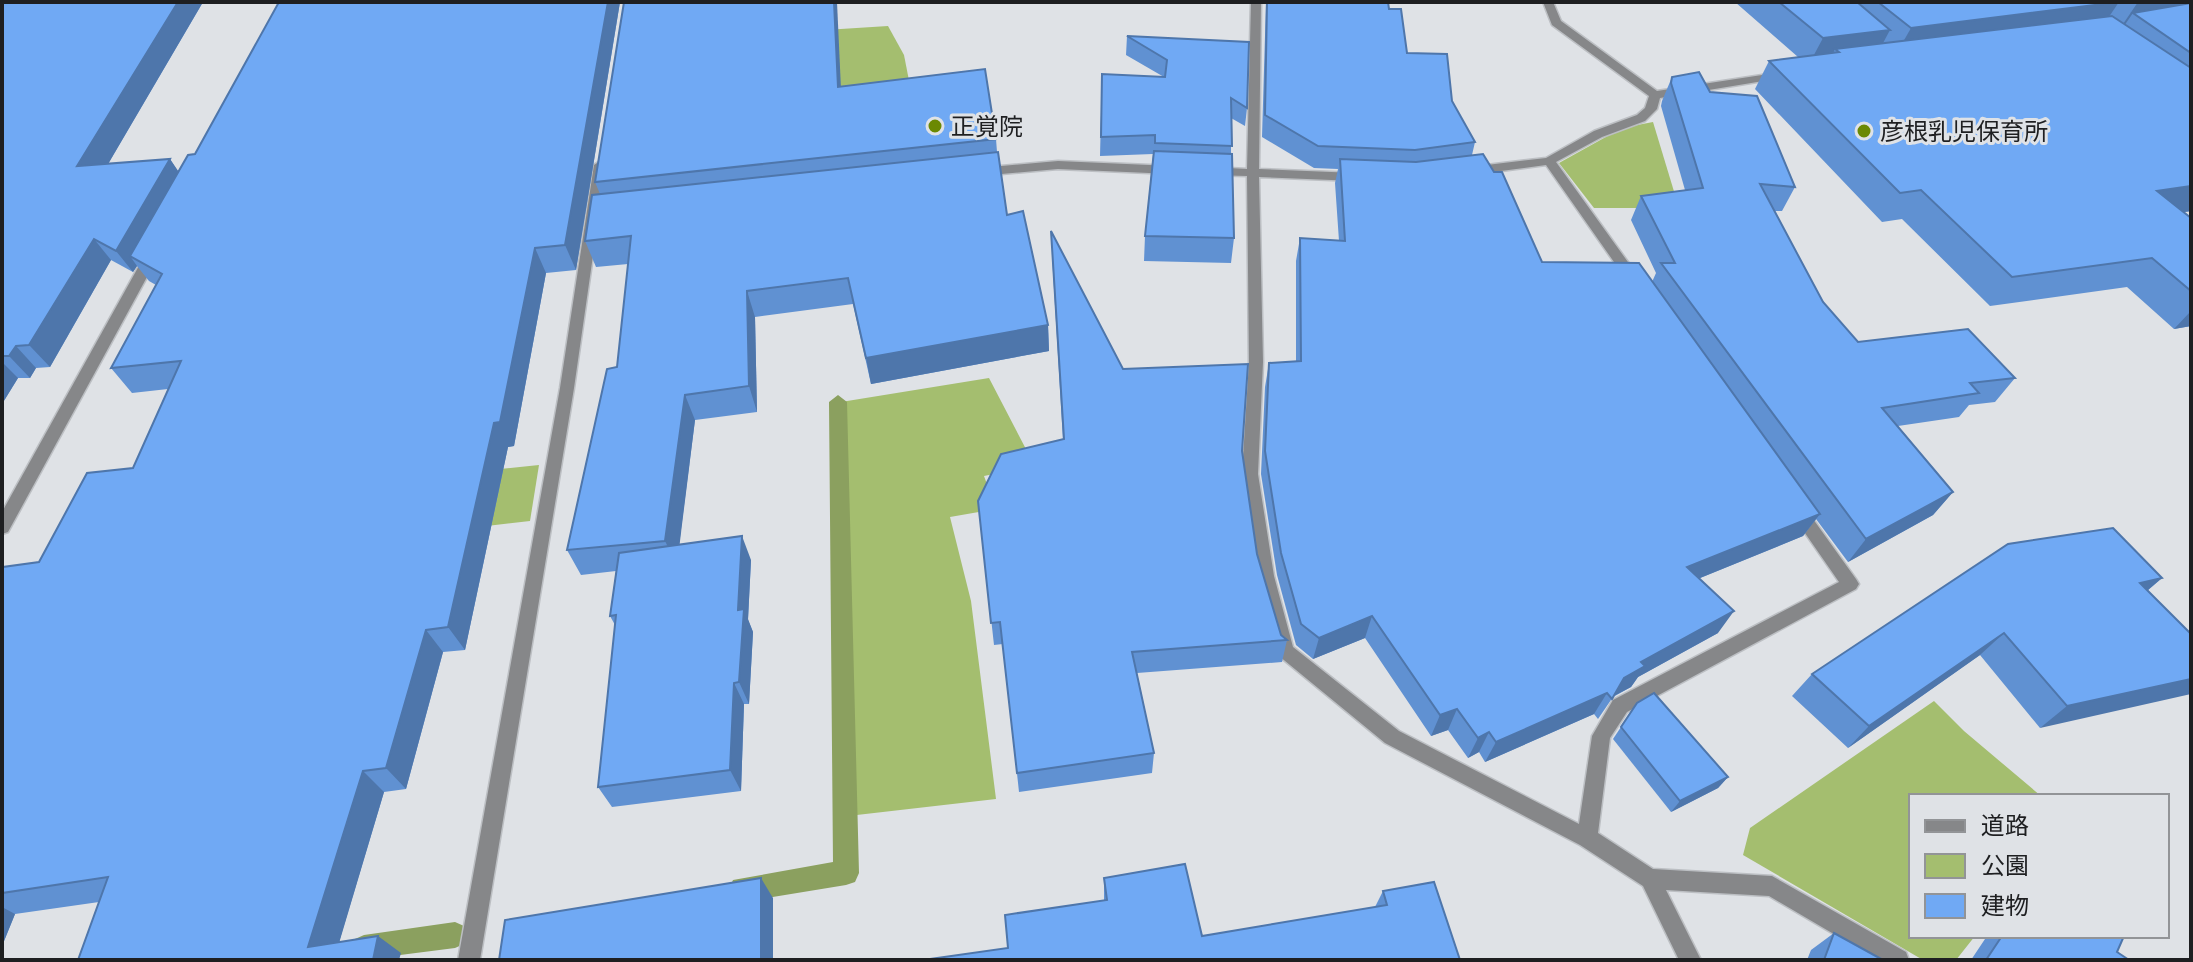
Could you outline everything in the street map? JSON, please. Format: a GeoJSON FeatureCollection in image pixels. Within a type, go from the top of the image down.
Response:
{"type":"FeatureCollection","features":[{"type":"Feature","properties":{"kind":"street"},"geometry":{"type":"LineString","coordinates":[[1256,2],[1253,173],[1256,362],[1250,474],[1265,576],[1285,651],[1392,737],[1587,838],[1650,879],[1772,886],[1898,960]]}},
{"type":"Feature","properties":{"kind":"street"},"geometry":{"type":"LineString","coordinates":[[1548,2],[1556,23],[1655,95],[1802,73]]}},
{"type":"Feature","properties":{"kind":"street"},"geometry":{"type":"LineString","coordinates":[[1452,173],[1549,161],[1598,134],[1641,118],[1651,109],[1655,95]]}},
{"type":"Feature","properties":{"kind":"street"},"geometry":{"type":"LineString","coordinates":[[469,960],[567,388],[600,214],[602,154]]}},
{"type":"Feature","properties":{"kind":"street"},"geometry":{"type":"LineString","coordinates":[[1549,161],[1640,289]]}},
{"type":"Feature","properties":{"kind":"street"},"geometry":{"type":"LineString","coordinates":[[964,173],[1058,165],[1363,177]]}},
{"type":"Feature","properties":{"kind":"street"},"geometry":{"type":"LineString","coordinates":[[2,527],[157,246]]}},
{"type":"Feature","properties":{"kind":"street"},"geometry":{"type":"LineString","coordinates":[[1587,838],[1601,736],[1620,706],[1850,584],[1786,494]]}},
{"type":"Feature","properties":{"kind":"street"},"geometry":{"type":"LineString","coordinates":[[1650,879],[1690,960]]}},
{"type":"Feature","properties":{"kind":"green space"},"geometry":{"type":"Polygon","coordinates":[[[888,26],[904,55],[913,101],[840,110],[825,30],[888,26]]]}},
{"type":"Feature","properties":{"kind":"green space"},"geometry":{"type":"Polygon","coordinates":[[[1653,122],[1679,208],[1594,208],[1559,163],[1622,128],[1653,122]]]}},
{"type":"Feature","properties":{"kind":"green space"},"geometry":{"type":"Polygon","coordinates":[[[989,378],[1028,453],[1042,464],[984,476],[996,509],[950,517],[971,601],[996,799],[848,816],[849,613],[841,402],[989,378]]]}},
{"type":"Feature","properties":{"kind":"green space"},"geometry":{"type":"Polygon","coordinates":[[[539,465],[530,521],[284,550],[303,489],[539,465]]]}},
{"type":"Feature","properties":{"kind":"green space"},"geometry":{"type":"Polygon","coordinates":[[[1934,701],[1964,731],[2039,794],[1909,794],[1909,938],[1973,938],[1956,960],[1923,960],[1743,855],[1750,828],[1934,701]]]}},
{"type":"Feature","properties":{"kind":"building"},"geometry":{"type":"Polygon","coordinates":[[[2,2],[178,2],[77,166],[170,159],[116,251],[94,239],[29,345],[16,346],[9,356],[2,356],[2,2]]]}},
{"type":"Feature","properties":{"kind":"building"},"geometry":{"type":"Polygon","coordinates":[[[279,2],[608,2],[565,245],[535,248],[500,422],[494,423],[448,627],[426,630],[386,768],[363,771],[308,947],[378,936],[373,960],[78,960],[108,877],[2,893],[2,569],[39,562],[87,473],[133,468],[181,361],[111,368],[162,274],[130,256],[188,155],[195,154],[279,2]]]}},
{"type":"Feature","properties":{"kind":"building"},"geometry":{"type":"Polygon","coordinates":[[[624,2],[834,2],[838,87],[985,69],[996,139],[595,182],[624,2]]]}},
{"type":"Feature","properties":{"kind":"building"},"geometry":{"type":"Polygon","coordinates":[[[1267,2],[1388,2],[1389,9],[1401,9],[1407,53],[1447,54],[1452,101],[1475,142],[1415,150],[1318,146],[1265,115],[1267,2]]]}},
{"type":"Feature","properties":{"kind":"building"},"geometry":{"type":"Polygon","coordinates":[[[1779,2],[1857,2],[1890,30],[1823,38],[1779,2]]]}},
{"type":"Feature","properties":{"kind":"building"},"geometry":{"type":"Polygon","coordinates":[[[1878,2],[2119,2],[1911,28],[1878,2]]]}},
{"type":"Feature","properties":{"kind":"building"},"geometry":{"type":"Polygon","coordinates":[[[2191,3],[2191,53],[2133,13],[2191,3]]]}},
{"type":"Feature","properties":{"kind":"building"},"geometry":{"type":"Polygon","coordinates":[[[2112,16],[2191,68],[2191,186],[2157,191],[2191,218],[2191,291],[2152,258],[2012,277],[1921,190],[1900,193],[1769,61],[1839,52],[1835,49],[2112,16]]]}},
{"type":"Feature","properties":{"kind":"building"},"geometry":{"type":"Polygon","coordinates":[[[1127,36],[1249,42],[1247,108],[1231,98],[1232,146],[1155,143],[1155,135],[1101,137],[1102,74],[1165,77],[1167,60],[1127,36]]]}},
{"type":"Feature","properties":{"kind":"building"},"geometry":{"type":"Polygon","coordinates":[[[1699,72],[1710,92],[1757,96],[1795,187],[1760,184],[1823,302],[1858,342],[1968,329],[2015,378],[1970,383],[1979,393],[1882,408],[1953,492],[1866,539],[1661,263],[1675,263],[1641,196],[1703,188],[1671,83],[1672,77],[1699,72]]]}},
{"type":"Feature","properties":{"kind":"building"},"geometry":{"type":"Polygon","coordinates":[[[1154,151],[1232,154],[1234,238],[1145,236],[1154,151]]]}},
{"type":"Feature","properties":{"kind":"building"},"geometry":{"type":"Polygon","coordinates":[[[998,152],[1007,215],[1023,211],[1048,325],[866,358],[848,278],[747,291],[749,386],[685,395],[665,541],[567,550],[607,369],[617,367],[631,236],[585,241],[592,195],[998,152]]]}},
{"type":"Feature","properties":{"kind":"building"},"geometry":{"type":"Polygon","coordinates":[[[1483,154],[1494,172],[1502,172],[1542,262],[1639,263],[1820,514],[1687,567],[1734,611],[1641,662],[1645,666],[1624,678],[1612,699],[1607,693],[1496,742],[1489,732],[1478,738],[1457,709],[1440,715],[1372,616],[1319,638],[1301,624],[1281,553],[1265,451],[1269,363],[1301,361],[1300,238],[1345,241],[1340,159],[1416,162],[1483,154]]]}},
{"type":"Feature","properties":{"kind":"building"},"geometry":{"type":"Polygon","coordinates":[[[1051,231],[1123,369],[1248,364],[1242,451],[1257,554],[1281,635],[1287,640],[1132,652],[1154,753],[1017,773],[1000,622],[991,623],[978,501],[1001,454],[1064,439],[1051,231]]]}},
{"type":"Feature","properties":{"kind":"building"},"geometry":{"type":"Polygon","coordinates":[[[2113,528],[2162,578],[2140,583],[2191,634],[2191,679],[2067,706],[2004,633],[1869,726],[1812,674],[2008,544],[2113,528]]]}},
{"type":"Feature","properties":{"kind":"building"},"geometry":{"type":"Polygon","coordinates":[[[742,536],[738,610],[744,609],[739,682],[734,683],[730,770],[598,787],[616,615],[610,616],[619,553],[742,536]]]}},
{"type":"Feature","properties":{"kind":"building"},"geometry":{"type":"Polygon","coordinates":[[[1654,693],[1728,777],[1680,801],[1621,727],[1637,703],[1654,693]]]}},
{"type":"Feature","properties":{"kind":"building"},"geometry":{"type":"Polygon","coordinates":[[[1185,864],[1202,936],[1387,905],[1383,891],[1434,882],[1460,960],[923,960],[1008,948],[1005,915],[1107,900],[1104,878],[1185,864]]]}},
{"type":"Feature","properties":{"kind":"building"},"geometry":{"type":"Polygon","coordinates":[[[761,878],[761,960],[499,960],[505,920],[761,878]]]}},
{"type":"Feature","properties":{"kind":"building"},"geometry":{"type":"Polygon","coordinates":[[[1834,933],[1883,960],[1824,960],[1834,933]]]}},
{"type":"Feature","properties":{"kind":"building"},"geometry":{"type":"Polygon","coordinates":[[[2001,938],[2123,938],[2117,952],[2129,960],[1986,960],[2001,938]]]}},
{"type":"Feature","properties":{"kind":"waterway"},"geometry":{"type":"LineString","coordinates":[[742,889],[846,873],[838,402]]}},
{"type":"Feature","properties":{"kind":"waterway"},"geometry":{"type":"LineString","coordinates":[[364,948],[455,935]]}},
{"type":"Feature","properties":{"kind":"place","name":"正覚院"},"geometry":{"type":"Point","coordinates":[935,126]}},
{"type":"Feature","properties":{"kind":"place","name":"彦根乳児保育所"},"geometry":{"type":"Point","coordinates":[1864,131]}}]}
